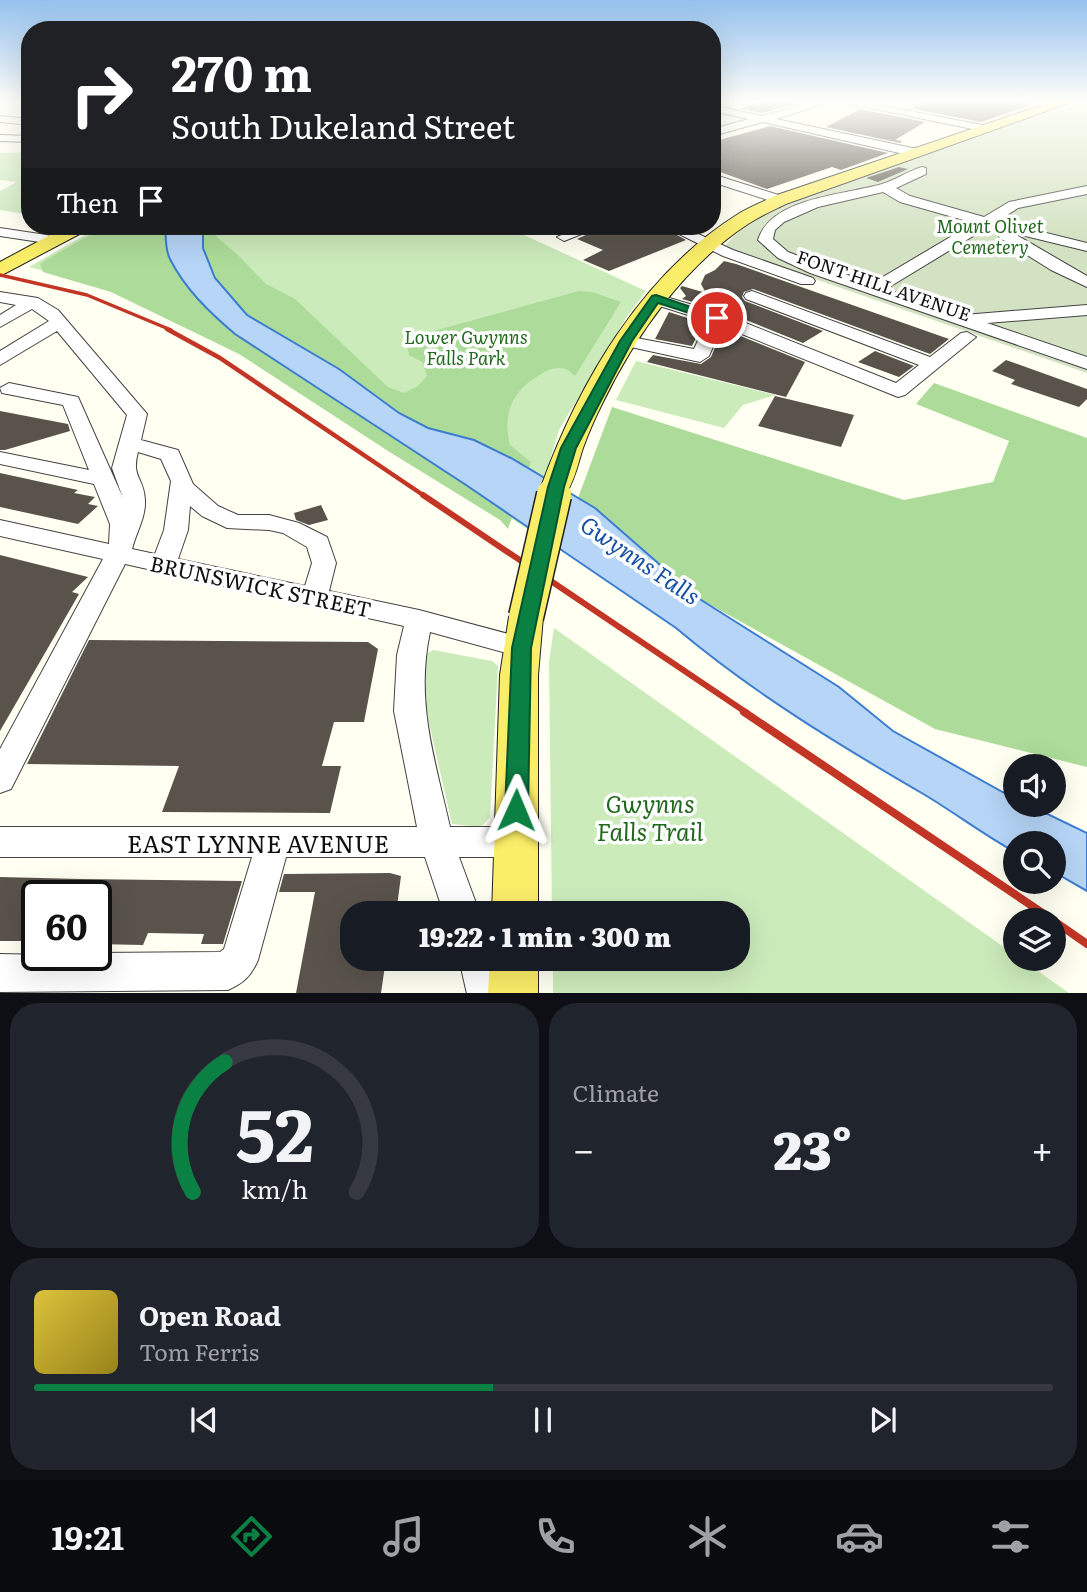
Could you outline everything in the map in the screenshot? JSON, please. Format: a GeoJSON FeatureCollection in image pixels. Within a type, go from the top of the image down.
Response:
{"type":"FeatureCollection","features":[{"type":"Feature","properties":{"kind":"main road"},"geometry":{"type":"LineString","coordinates":[[721,234],[736,222],[780,200],[930,148]]}},
{"type":"Feature","properties":{"kind":"main road"},"geometry":{"type":"LineString","coordinates":[[7,266],[63,235]]}},
{"type":"Feature","properties":{"kind":"main road"},"geometry":{"type":"LineString","coordinates":[[514,901],[524,632],[563,462],[581,421],[626,341],[656,299],[720,235]]}},
{"type":"Feature","properties":{"kind":"main road"},"geometry":{"type":"LineString","coordinates":[[513,993],[514,971]]}},
{"type":"Feature","properties":{"kind":"street"},"geometry":{"type":"LineString","coordinates":[[896,148],[917,153]]}},
{"type":"Feature","properties":{"kind":"street"},"geometry":{"type":"LineString","coordinates":[[922,171],[885,187],[793,211],[772,223],[765,234],[765,240],[800,264],[1087,363]]}},
{"type":"Feature","properties":{"kind":"street"},"geometry":{"type":"LineString","coordinates":[[721,181],[780,200]]}},
{"type":"Feature","properties":{"kind":"street"},"geometry":{"type":"LineString","coordinates":[[885,187],[894,195],[905,199],[1087,247]]}},
{"type":"Feature","properties":{"kind":"street"},"geometry":{"type":"LineString","coordinates":[[873,290],[1022,202],[1082,192]]}},
{"type":"Feature","properties":{"kind":"street"},"geometry":{"type":"LineString","coordinates":[[985,222],[1056,267],[1087,282]]}},
{"type":"Feature","properties":{"kind":"street"},"geometry":{"type":"LineString","coordinates":[[564,237],[570,235]]}},
{"type":"Feature","properties":{"kind":"street","name":"FONT HILL AVENUE"},"geometry":{"type":"LineString","coordinates":[[690,235],[774,269],[1087,379]]}},
{"type":"Feature","properties":{"kind":"street"},"geometry":{"type":"LineString","coordinates":[[626,341],[700,356],[724,320],[752,296],[774,269]]}},
{"type":"Feature","properties":{"kind":"street"},"geometry":{"type":"LineString","coordinates":[[752,296],[932,364]]}},
{"type":"Feature","properties":{"kind":"street"},"geometry":{"type":"LineString","coordinates":[[0,297],[32,302],[52,314],[124,402],[137,414],[123,467],[135,489],[135,510],[120,547],[0,779]]}},
{"type":"Feature","properties":{"kind":"street"},"geometry":{"type":"LineString","coordinates":[[656,299],[724,320],[898,391],[967,337]]}},
{"type":"Feature","properties":{"kind":"street"},"geometry":{"type":"LineString","coordinates":[[0,322],[32,302]]}},
{"type":"Feature","properties":{"kind":"street"},"geometry":{"type":"LineString","coordinates":[[958,320],[1087,310]]}},
{"type":"Feature","properties":{"kind":"street"},"geometry":{"type":"LineString","coordinates":[[0,359],[60,322]]}},
{"type":"Feature","properties":{"kind":"street"},"geometry":{"type":"LineString","coordinates":[[9,389],[71,401],[101,479],[122,524],[120,547]]}},
{"type":"Feature","properties":{"kind":"street"},"geometry":{"type":"LineString","coordinates":[[128,446],[149,446],[170,455],[181,485],[176,530],[164,564]]}},
{"type":"Feature","properties":{"kind":"street"},"geometry":{"type":"LineString","coordinates":[[0,458],[101,479]]}},
{"type":"Feature","properties":{"kind":"street"},"geometry":{"type":"LineString","coordinates":[[181,485],[210,511],[235,523],[270,522],[292,528],[317,543],[324,563],[315,597]]}},
{"type":"Feature","properties":{"kind":"street","name":"BRUNSWICK STREET"},"geometry":{"type":"LineString","coordinates":[[0,528],[120,547],[164,564],[419,620],[524,632]]}},
{"type":"Feature","properties":{"kind":"street"},"geometry":{"type":"LineString","coordinates":[[419,620],[411,655],[409,711],[437,842],[457,901]]}},
{"type":"Feature","properties":{"kind":"street","name":"EAST LYNNE AVENUE"},"geometry":{"type":"LineString","coordinates":[[0,842],[516,842]]}},
{"type":"Feature","properties":{"kind":"street"},"geometry":{"type":"LineString","coordinates":[[0,973],[228,971],[239,960],[273,842]]}},
{"type":"Feature","properties":{"kind":"street"},"geometry":{"type":"LineString","coordinates":[[481,971],[486,993]]}},
{"type":"Feature","properties":{"kind":"lane"},"geometry":{"type":"LineString","coordinates":[[0,232],[53,240]]}},
{"type":"Feature","properties":{"kind":"green space","name":"Mount Olivet Cemetery"},"geometry":{"type":"Polygon","coordinates":[[[945,148],[1087,148],[1087,373],[725,246],[748,225],[762,217],[945,148]]]}},
{"type":"Feature","properties":{"kind":"green space"},"geometry":{"type":"Polygon","coordinates":[[[21,152],[21,214],[0,210],[0,191],[17,182],[0,180],[0,153],[21,152]]]}},
{"type":"Feature","properties":{"kind":"green space","name":"Lower Gwynns Falls Park"},"geometry":{"type":"Polygon","coordinates":[[[85,235],[524,235],[646,291],[626,318],[559,430],[529,530],[264,359],[150,298],[29,267],[85,235]]]}},
{"type":"Feature","properties":{"kind":"green space"},"geometry":{"type":"Polygon","coordinates":[[[90,235],[216,235],[266,284],[295,299],[388,387],[404,393],[418,386],[427,376],[422,362],[409,355],[407,344],[423,334],[579,291],[592,292],[621,302],[575,376],[566,369],[557,368],[539,375],[526,384],[510,407],[507,425],[510,445],[531,462],[508,529],[500,520],[239,354],[111,292],[43,272],[40,264],[90,235]]]}},
{"type":"Feature","properties":{"kind":"green space"},"geometry":{"type":"Polygon","coordinates":[[[636,361],[775,395],[743,405],[724,428],[616,400],[636,361]]]}},
{"type":"Feature","properties":{"kind":"green space"},"geometry":{"type":"Polygon","coordinates":[[[934,383],[1087,438],[1087,767],[1066,762],[1066,754],[1035,754],[935,729],[698,598],[578,498],[612,407],[904,500],[993,482],[1009,441],[916,404],[934,383]]]}},
{"type":"Feature","properties":{"kind":"green space","name":"Gwynns Falls Trail"},"geometry":{"type":"Polygon","coordinates":[[[554,628],[1003,946],[1003,971],[1038,971],[1069,993],[553,993],[553,971],[750,971],[750,901],[552,901],[549,662],[554,628]]]}},
{"type":"Feature","properties":{"kind":"green space"},"geometry":{"type":"Polygon","coordinates":[[[433,650],[492,661],[498,666],[490,817],[481,827],[452,824],[426,710],[426,654],[433,650]]]}},
{"type":"Feature","properties":{"kind":"water","name":"Gwynns Falls"},"geometry":{"type":"Polygon","coordinates":[[[166,235],[203,235],[203,248],[215,278],[247,315],[339,369],[399,413],[428,428],[474,440],[511,458],[595,508],[698,598],[839,687],[893,731],[1003,792],[1003,817],[1054,817],[1087,833],[1087,891],[1066,879],[1066,831],[1003,831],[1003,845],[829,737],[735,674],[676,628],[466,485],[235,334],[198,300],[170,259],[166,235]]]}},
{"type":"Feature","properties":{"kind":"building"},"geometry":{"type":"Polygon","coordinates":[[[721,148],[868,148],[888,153],[841,170],[832,167],[767,189],[721,172],[721,148]]]}},
{"type":"Feature","properties":{"kind":"building"},"geometry":{"type":"Polygon","coordinates":[[[899,167],[908,169],[878,182],[866,178],[899,167]]]}},
{"type":"Feature","properties":{"kind":"building"},"geometry":{"type":"Polygon","coordinates":[[[586,235],[677,235],[686,240],[609,271],[583,260],[603,250],[577,239],[586,235]]]}},
{"type":"Feature","properties":{"kind":"building"},"geometry":{"type":"Polygon","coordinates":[[[724,261],[949,339],[930,354],[753,289],[744,292],[742,297],[745,301],[823,331],[803,343],[724,311],[682,299],[686,296],[680,288],[682,286],[706,293],[701,284],[705,275],[724,261]]]}},
{"type":"Feature","properties":{"kind":"building"},"geometry":{"type":"Polygon","coordinates":[[[669,312],[703,323],[692,346],[655,339],[669,312]]]}},
{"type":"Feature","properties":{"kind":"building"},"geometry":{"type":"Polygon","coordinates":[[[723,329],[805,362],[786,397],[647,362],[653,355],[701,364],[711,357],[723,329]]]}},
{"type":"Feature","properties":{"kind":"building"},"geometry":{"type":"Polygon","coordinates":[[[875,351],[914,366],[899,377],[858,362],[875,351]]]}},
{"type":"Feature","properties":{"kind":"building"},"geometry":{"type":"Polygon","coordinates":[[[1006,360],[1087,389],[1087,399],[1079,407],[1011,384],[1015,380],[992,371],[1006,360]]]}},
{"type":"Feature","properties":{"kind":"building"},"geometry":{"type":"Polygon","coordinates":[[[775,396],[854,415],[841,447],[758,426],[775,396]]]}},
{"type":"Feature","properties":{"kind":"building"},"geometry":{"type":"Polygon","coordinates":[[[0,411],[68,424],[70,431],[0,450],[0,411]]]}},
{"type":"Feature","properties":{"kind":"building"},"geometry":{"type":"Polygon","coordinates":[[[0,473],[78,490],[74,493],[95,497],[88,504],[98,506],[78,524],[0,507],[0,473]]]}},
{"type":"Feature","properties":{"kind":"building"},"geometry":{"type":"Polygon","coordinates":[[[321,505],[328,520],[309,525],[296,520],[294,513],[321,505]]]}},
{"type":"Feature","properties":{"kind":"building"},"geometry":{"type":"Polygon","coordinates":[[[0,555],[88,577],[72,592],[79,594],[0,731],[0,555]]]}},
{"type":"Feature","properties":{"kind":"building"},"geometry":{"type":"Polygon","coordinates":[[[89,640],[368,642],[378,649],[364,722],[334,722],[322,766],[341,766],[330,813],[162,812],[179,766],[27,764],[89,640]]]}},
{"type":"Feature","properties":{"kind":"building"},"geometry":{"type":"Polygon","coordinates":[[[390,873],[401,876],[398,901],[340,901],[340,971],[384,971],[381,993],[296,993],[315,892],[279,892],[284,874],[390,873]]]}},
{"type":"Feature","properties":{"kind":"building"},"geometry":{"type":"Polygon","coordinates":[[[0,877],[242,881],[223,944],[201,944],[204,934],[148,933],[143,945],[112,944],[112,880],[21,880],[21,941],[0,941],[0,877]]]}},
{"type":"Feature","properties":{"kind":"railway"},"geometry":{"type":"LineString","coordinates":[[0,275],[87,295],[171,330]]}},
{"type":"Feature","properties":{"kind":"railway"},"geometry":{"type":"LineString","coordinates":[[167,329],[220,358],[426,497]]}},
{"type":"Feature","properties":{"kind":"railway"},"geometry":{"type":"LineString","coordinates":[[423,495],[747,713]]}},
{"type":"Feature","properties":{"kind":"railway"},"geometry":{"type":"LineString","coordinates":[[744,712],[1035,908]]}},
{"type":"Feature","properties":{"kind":"railway"},"geometry":{"type":"LineString","coordinates":[[1066,929],[1087,944]]}},
{"type":"Feature","properties":{"kind":"route"},"geometry":{"type":"LineString","coordinates":[[516,810],[519,676],[526,617],[556,487],[568,448],[626,341],[656,299],[673,302],[717,318]]}}]}
